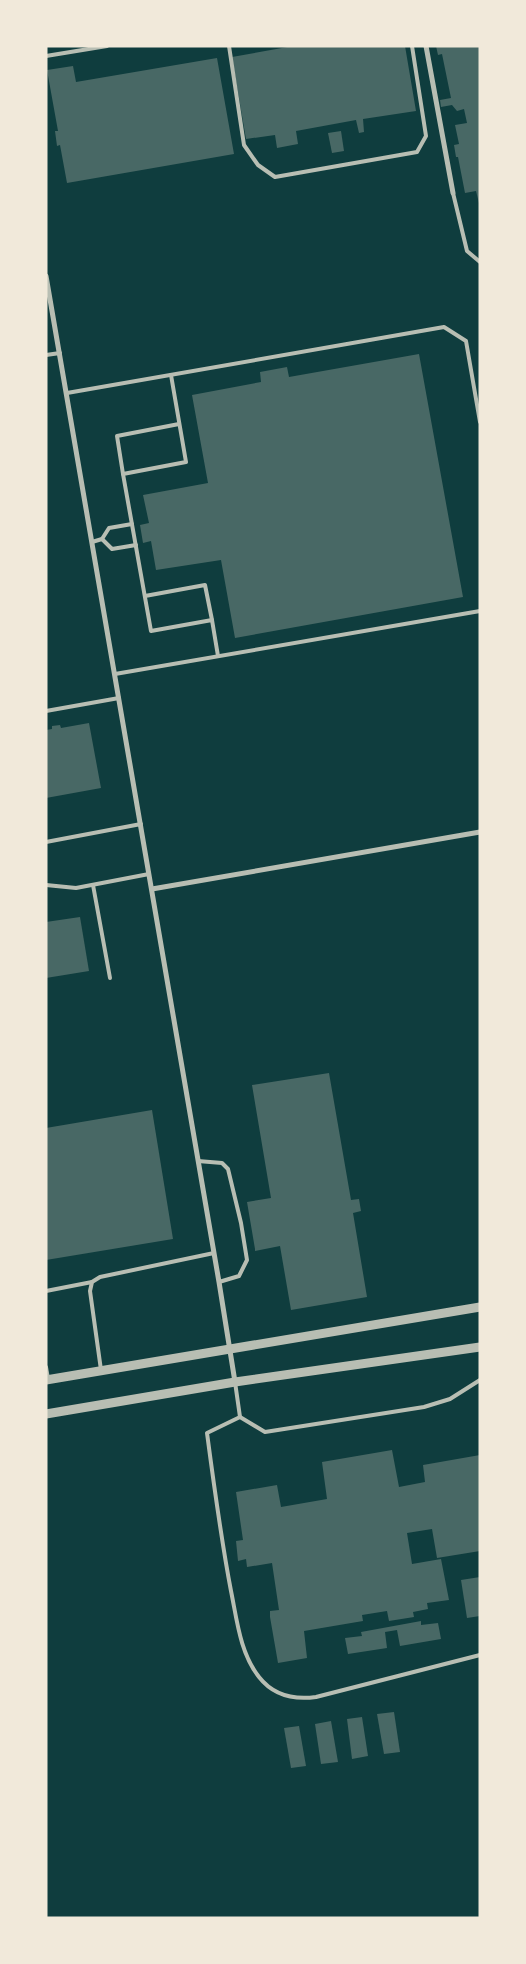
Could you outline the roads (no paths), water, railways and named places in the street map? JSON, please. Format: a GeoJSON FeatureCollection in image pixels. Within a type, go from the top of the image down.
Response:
{"type":"FeatureCollection","features":[{"type":"Feature","properties":{"kind":"street"},"geometry":{"type":"LineString","coordinates":[[426,46],[453,193]]}},
{"type":"Feature","properties":{"kind":"street"},"geometry":{"type":"LineString","coordinates":[[46,276],[235,1382]]}},
{"type":"Feature","properties":{"kind":"street"},"geometry":{"type":"LineString","coordinates":[[152,889],[480,832]]}},
{"type":"Feature","properties":{"kind":"street"},"geometry":{"type":"LineString","coordinates":[[47,1380],[480,1307]]}},
{"type":"Feature","properties":{"kind":"street"},"geometry":{"type":"LineString","coordinates":[[46,1414],[235,1382],[480,1347]]}},
{"type":"Feature","properties":{"kind":"lane"},"geometry":{"type":"LineString","coordinates":[[46,56],[107,46]]}},
{"type":"Feature","properties":{"kind":"lane"},"geometry":{"type":"LineString","coordinates":[[229,46],[244,145],[258,165],[275,177],[417,152],[426,136],[412,46]]}},
{"type":"Feature","properties":{"kind":"lane"},"geometry":{"type":"LineString","coordinates":[[453,193],[467,251],[480,262]]}},
{"type":"Feature","properties":{"kind":"lane"},"geometry":{"type":"LineString","coordinates":[[67,394],[444,327],[466,341],[480,422]]}},
{"type":"Feature","properties":{"kind":"lane"},"geometry":{"type":"LineString","coordinates":[[46,355],[60,353]]}},
{"type":"Feature","properties":{"kind":"lane"},"geometry":{"type":"LineString","coordinates":[[124,474],[186,462],[171,375]]}},
{"type":"Feature","properties":{"kind":"lane"},"geometry":{"type":"LineString","coordinates":[[179,424],[118,436],[132,524],[151,631],[212,620]]}},
{"type":"Feature","properties":{"kind":"lane"},"geometry":{"type":"LineString","coordinates":[[92,542],[102,539],[109,528],[132,524]]}},
{"type":"Feature","properties":{"kind":"lane"},"geometry":{"type":"LineString","coordinates":[[102,539],[112,549],[136,545]]}},
{"type":"Feature","properties":{"kind":"lane"},"geometry":{"type":"LineString","coordinates":[[145,596],[205,585],[218,656]]}},
{"type":"Feature","properties":{"kind":"lane"},"geometry":{"type":"LineString","coordinates":[[115,674],[480,611]]}},
{"type":"Feature","properties":{"kind":"lane"},"geometry":{"type":"LineString","coordinates":[[46,711],[119,698]]}},
{"type":"Feature","properties":{"kind":"lane"},"geometry":{"type":"LineString","coordinates":[[46,842],[140,824]]}},
{"type":"Feature","properties":{"kind":"lane"},"geometry":{"type":"LineString","coordinates":[[46,885],[76,888],[149,874]]}},
{"type":"Feature","properties":{"kind":"lane"},"geometry":{"type":"LineString","coordinates":[[93,885],[110,978]]}},
{"type":"Feature","properties":{"kind":"lane"},"geometry":{"type":"LineString","coordinates":[[198,1162],[222,1163],[228,1169],[242,1223],[246,1260],[240,1276],[219,1282]]}},
{"type":"Feature","properties":{"kind":"lane"},"geometry":{"type":"LineString","coordinates":[[46,1291],[92,1282],[100,1277],[214,1253]]}},
{"type":"Feature","properties":{"kind":"lane"},"geometry":{"type":"LineString","coordinates":[[92,1282],[90,1291],[101,1370]]}},
{"type":"Feature","properties":{"kind":"lane"},"geometry":{"type":"LineString","coordinates":[[46,1368],[47,1380]]}},
{"type":"Feature","properties":{"kind":"lane"},"geometry":{"type":"LineString","coordinates":[[240,1417],[265,1432],[424,1407],[450,1399],[480,1380]]}},
{"type":"Feature","properties":{"kind":"lane"},"geometry":{"type":"LineString","coordinates":[[235,1382],[240,1417]]}},
{"type":"Feature","properties":{"kind":"lane"},"geometry":{"type":"LineString","coordinates":[[240,1417],[207,1433],[224,1554],[237,1620],[248,1660],[260,1678],[274,1690],[287,1696],[300,1699],[316,1698],[480,1655]]}}]}
